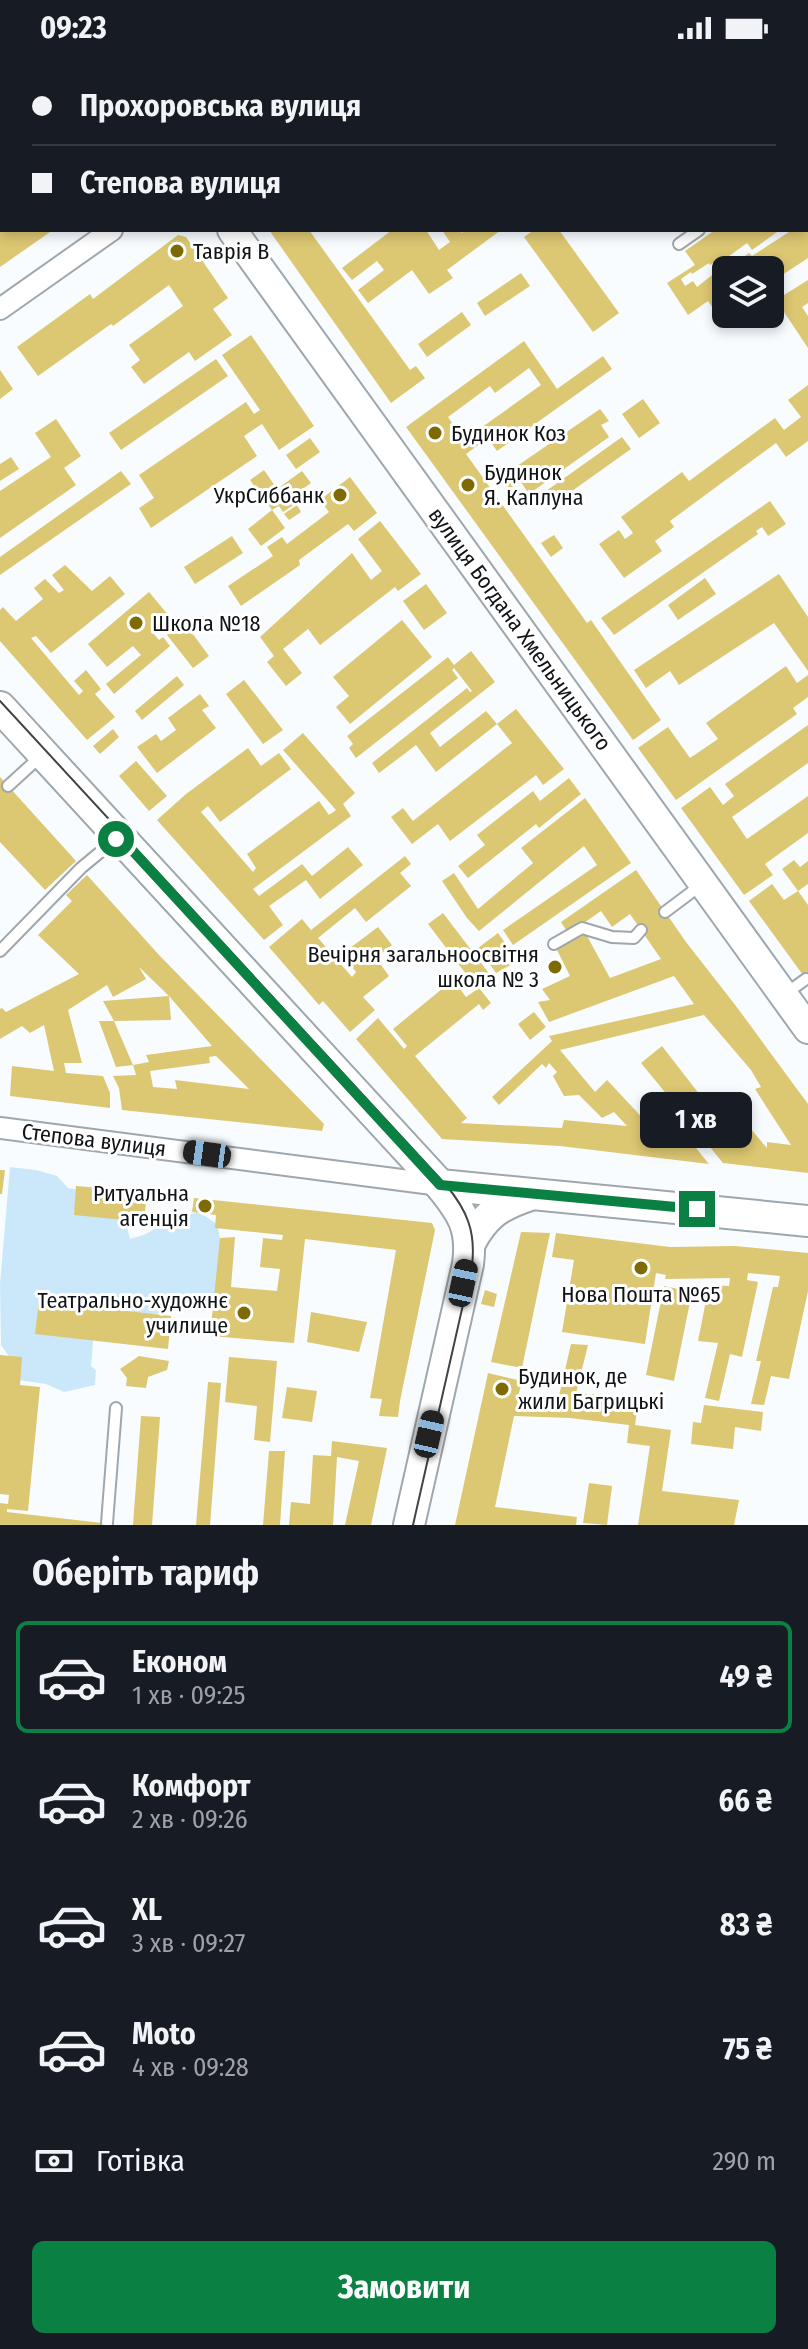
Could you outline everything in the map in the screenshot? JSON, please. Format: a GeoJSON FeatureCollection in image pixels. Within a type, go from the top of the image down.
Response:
{"type":"FeatureCollection","features":[{"type":"Feature","properties":{"kind":"main road","name":"вулиця Богдана Хмельницького"},"geometry":{"type":"LineString","coordinates":[[233,232],[703,884],[795,987],[808,1029]]}},
{"type":"Feature","properties":{"kind":"main road"},"geometry":{"type":"LineString","coordinates":[[0,707],[440,1185],[463,1216],[470,1243],[468,1264],[409,1525]]}},
{"type":"Feature","properties":{"kind":"main road","name":"Степова вулиця"},"geometry":{"type":"LineString","coordinates":[[440,1185],[808,1221]]}},
{"type":"Feature","properties":{"kind":"main road"},"geometry":{"type":"LineString","coordinates":[[470,1243],[480,1222],[513,1201],[532,1194]]}},
{"type":"Feature","properties":{"kind":"street"},"geometry":{"type":"LineString","coordinates":[[0,309],[109,232]]}},
{"type":"Feature","properties":{"kind":"street","name":"Степова вулиця"},"geometry":{"type":"LineString","coordinates":[[0,1128],[440,1185]]}},
{"type":"Feature","properties":{"kind":"lane"},"geometry":{"type":"LineString","coordinates":[[679,244],[696,232]]}},
{"type":"Feature","properties":{"kind":"lane"},"geometry":{"type":"LineString","coordinates":[[8,786],[44,754]]}},
{"type":"Feature","properties":{"kind":"lane"},"geometry":{"type":"LineString","coordinates":[[0,951],[81,868],[119,836]]}},
{"type":"Feature","properties":{"kind":"lane"},"geometry":{"type":"LineString","coordinates":[[665,912],[703,884]]}},
{"type":"Feature","properties":{"kind":"lane"},"geometry":{"type":"LineString","coordinates":[[554,944],[582,928],[612,937],[634,938],[641,930]]}},
{"type":"Feature","properties":{"kind":"lane"},"geometry":{"type":"LineString","coordinates":[[107,1523],[116,1408]]}},
{"type":"Feature","properties":{"kind":"shaded area"},"geometry":{"type":"Polygon","coordinates":[[[10,1167],[57,1176],[68,1188],[139,1200],[126,1223],[130,1239],[157,1227],[163,1218],[199,1212],[217,1224],[223,1285],[219,1297],[209,1306],[192,1311],[174,1307],[94,1330],[91,1366],[96,1370],[95,1385],[64,1392],[46,1384],[18,1380],[11,1359],[1,1345],[0,1284],[10,1167]]]}},
{"type":"Feature","properties":{"kind":"building"},"geometry":{"type":"Polygon","coordinates":[[[0,232],[50,232],[0,267],[0,232]]]}},
{"type":"Feature","properties":{"kind":"building"},"geometry":{"type":"Polygon","coordinates":[[[270,232],[310,232],[410,370],[416,366],[425,378],[391,403],[270,232]]]}},
{"type":"Feature","properties":{"kind":"building"},"geometry":{"type":"Polygon","coordinates":[[[389,232],[427,232],[439,250],[450,242],[443,232],[498,232],[447,270],[453,278],[429,294],[412,270],[368,303],[358,290],[384,270],[377,261],[352,280],[342,268],[389,232]]]}},
{"type":"Feature","properties":{"kind":"building"},"geometry":{"type":"Polygon","coordinates":[[[531,232],[560,232],[619,313],[593,332],[524,237],[531,232]]]}},
{"type":"Feature","properties":{"kind":"building"},"geometry":{"type":"Polygon","coordinates":[[[712,232],[777,232],[752,250],[747,243],[729,256],[712,256],[712,264],[681,279],[685,286],[693,281],[697,287],[712,275],[712,307],[708,301],[688,315],[667,283],[695,265],[685,251],[712,232]]]}},
{"type":"Feature","properties":{"kind":"building"},"geometry":{"type":"Polygon","coordinates":[[[789,232],[808,232],[808,258],[784,274],[784,256],[752,256],[789,232]]]}},
{"type":"Feature","properties":{"kind":"building"},"geometry":{"type":"Polygon","coordinates":[[[178,235],[186,237],[228,298],[213,309],[232,335],[195,361],[189,352],[144,384],[131,367],[140,360],[129,345],[183,306],[169,285],[38,376],[17,347],[90,294],[93,299],[178,235]]]}},
{"type":"Feature","properties":{"kind":"building"},"geometry":{"type":"Polygon","coordinates":[[[521,273],[530,286],[485,316],[477,303],[521,273]]]}},
{"type":"Feature","properties":{"kind":"building"},"geometry":{"type":"Polygon","coordinates":[[[808,280],[808,303],[802,307],[808,316],[808,348],[784,312],[784,295],[808,280]]]}},
{"type":"Feature","properties":{"kind":"building"},"geometry":{"type":"Polygon","coordinates":[[[462,312],[471,325],[427,357],[418,344],[462,312]]]}},
{"type":"Feature","properties":{"kind":"building"},"geometry":{"type":"Polygon","coordinates":[[[251,335],[314,426],[279,450],[262,424],[244,436],[257,456],[151,528],[139,508],[154,498],[139,475],[246,402],[254,414],[260,410],[222,355],[251,335]]]}},
{"type":"Feature","properties":{"kind":"building"},"geometry":{"type":"Polygon","coordinates":[[[524,341],[557,389],[603,356],[612,369],[497,451],[488,438],[466,454],[587,623],[591,620],[661,720],[633,740],[406,427],[524,341]],[[529,368],[495,393],[490,386],[448,417],[464,440],[541,385],[529,368]]]}},
{"type":"Feature","properties":{"kind":"building"},"geometry":{"type":"Polygon","coordinates":[[[216,359],[228,376],[121,450],[109,433],[216,359]]]}},
{"type":"Feature","properties":{"kind":"building"},"geometry":{"type":"Polygon","coordinates":[[[0,370],[13,389],[0,399],[0,370]]]}},
{"type":"Feature","properties":{"kind":"building"},"geometry":{"type":"Polygon","coordinates":[[[808,385],[808,441],[786,457],[776,443],[670,521],[674,527],[655,541],[662,551],[624,578],[599,544],[619,530],[625,539],[633,533],[621,517],[682,472],[689,481],[775,418],[784,430],[801,417],[788,400],[808,385]]]}},
{"type":"Feature","properties":{"kind":"building"},"geometry":{"type":"Polygon","coordinates":[[[643,399],[660,423],[639,438],[622,414],[643,399]]]}},
{"type":"Feature","properties":{"kind":"building"},"geometry":{"type":"Polygon","coordinates":[[[600,409],[609,421],[601,425],[609,437],[529,494],[521,482],[509,489],[501,477],[600,409]]]}},
{"type":"Feature","properties":{"kind":"building"},"geometry":{"type":"Polygon","coordinates":[[[56,419],[81,456],[64,468],[76,485],[0,538],[0,491],[51,457],[35,433],[56,419]]]}},
{"type":"Feature","properties":{"kind":"building"},"geometry":{"type":"Polygon","coordinates":[[[622,437],[631,449],[548,508],[539,496],[622,437]]]}},
{"type":"Feature","properties":{"kind":"building"},"geometry":{"type":"Polygon","coordinates":[[[310,438],[320,452],[296,469],[286,455],[310,438]]]}},
{"type":"Feature","properties":{"kind":"building"},"geometry":{"type":"Polygon","coordinates":[[[11,457],[19,469],[0,481],[0,464],[11,457]]]}},
{"type":"Feature","properties":{"kind":"building"},"geometry":{"type":"Polygon","coordinates":[[[264,470],[277,489],[302,471],[311,483],[291,497],[295,504],[283,512],[279,506],[272,510],[250,480],[264,470]]]}},
{"type":"Feature","properties":{"kind":"building"},"geometry":{"type":"Polygon","coordinates":[[[121,471],[131,484],[0,575],[0,557],[121,471]]]}},
{"type":"Feature","properties":{"kind":"building"},"geometry":{"type":"Polygon","coordinates":[[[350,477],[377,513],[354,531],[348,524],[299,560],[300,565],[241,606],[228,586],[273,556],[267,547],[282,537],[287,544],[329,512],[320,500],[350,477]]]}},
{"type":"Feature","properties":{"kind":"building"},"geometry":{"type":"Polygon","coordinates":[[[770,501],[786,524],[768,536],[762,527],[756,531],[758,534],[614,635],[601,618],[770,501]]]}},
{"type":"Feature","properties":{"kind":"building"},"geometry":{"type":"Polygon","coordinates":[[[297,505],[301,512],[289,520],[284,514],[297,505]]]}},
{"type":"Feature","properties":{"kind":"building"},"geometry":{"type":"Polygon","coordinates":[[[272,510],[285,528],[261,546],[248,529],[272,510]]]}},
{"type":"Feature","properties":{"kind":"building"},"geometry":{"type":"Polygon","coordinates":[[[380,521],[421,574],[398,591],[395,587],[320,645],[308,629],[283,649],[302,673],[286,686],[267,662],[274,656],[260,637],[352,553],[371,580],[382,571],[358,539],[380,521]]]}},
{"type":"Feature","properties":{"kind":"building"},"geometry":{"type":"Polygon","coordinates":[[[554,535],[563,548],[551,557],[541,543],[554,535]]]}},
{"type":"Feature","properties":{"kind":"building"},"geometry":{"type":"Polygon","coordinates":[[[232,536],[243,553],[195,584],[184,567],[232,536]]]}},
{"type":"Feature","properties":{"kind":"building"},"geometry":{"type":"Polygon","coordinates":[[[65,565],[92,591],[110,576],[125,594],[51,653],[36,636],[31,638],[79,695],[83,691],[74,681],[86,670],[101,689],[95,694],[115,717],[87,740],[0,641],[0,610],[3,607],[16,621],[43,599],[34,588],[45,579],[59,593],[64,590],[52,575],[65,565]]]}},
{"type":"Feature","properties":{"kind":"building"},"geometry":{"type":"Polygon","coordinates":[[[779,574],[808,617],[808,671],[774,623],[679,685],[670,671],[646,688],[634,670],[779,574]]]}},
{"type":"Feature","properties":{"kind":"building"},"geometry":{"type":"Polygon","coordinates":[[[705,578],[716,594],[678,620],[668,605],[705,578]]]}},
{"type":"Feature","properties":{"kind":"building"},"geometry":{"type":"Polygon","coordinates":[[[426,584],[447,613],[424,630],[403,601],[426,584]]]}},
{"type":"Feature","properties":{"kind":"building","name":"Школа №18"},"geometry":{"type":"Polygon","coordinates":[[[149,592],[169,616],[151,631],[159,640],[163,637],[170,646],[114,694],[106,684],[141,655],[133,646],[107,667],[88,644],[149,592]]]}},
{"type":"Feature","properties":{"kind":"building"},"geometry":{"type":"Polygon","coordinates":[[[402,620],[432,657],[350,724],[336,707],[349,696],[333,677],[402,620]]]}},
{"type":"Feature","properties":{"kind":"building"},"geometry":{"type":"Polygon","coordinates":[[[184,622],[209,656],[193,668],[167,635],[184,622]]]}},
{"type":"Feature","properties":{"kind":"building"},"geometry":{"type":"Polygon","coordinates":[[[471,651],[495,682],[430,733],[440,747],[486,711],[497,724],[436,772],[416,745],[379,773],[372,763],[467,688],[472,691],[454,668],[452,670],[458,678],[356,758],[349,748],[353,744],[347,736],[448,657],[454,665],[471,651]]]}},
{"type":"Feature","properties":{"kind":"building"},"geometry":{"type":"Polygon","coordinates":[[[786,666],[797,683],[808,675],[808,697],[793,708],[797,714],[676,800],[638,748],[668,727],[690,758],[718,739],[706,723],[786,666]]]}},
{"type":"Feature","properties":{"kind":"building"},"geometry":{"type":"Polygon","coordinates":[[[177,676],[184,685],[142,720],[135,711],[177,676]]]}},
{"type":"Feature","properties":{"kind":"building"},"geometry":{"type":"Polygon","coordinates":[[[244,680],[283,730],[263,744],[226,694],[244,680]]]}},
{"type":"Feature","properties":{"kind":"building"},"geometry":{"type":"Polygon","coordinates":[[[200,694],[209,706],[202,710],[216,728],[157,773],[137,747],[156,734],[161,741],[176,730],[168,718],[200,694]]]}},
{"type":"Feature","properties":{"kind":"building"},"geometry":{"type":"Polygon","coordinates":[[[516,709],[564,769],[543,785],[536,775],[450,841],[438,824],[412,844],[391,817],[403,808],[413,821],[512,743],[497,724],[516,709]]]}},
{"type":"Feature","properties":{"kind":"building"},"geometry":{"type":"Polygon","coordinates":[[[808,725],[808,763],[732,817],[747,839],[808,796],[808,833],[765,864],[773,875],[744,895],[681,808],[710,787],[723,805],[734,796],[725,784],[808,725]]]}},
{"type":"Feature","properties":{"kind":"building"},"geometry":{"type":"Polygon","coordinates":[[[113,729],[119,737],[100,754],[93,746],[113,729]]]}},
{"type":"Feature","properties":{"kind":"building"},"geometry":{"type":"Polygon","coordinates":[[[303,733],[355,793],[343,804],[351,816],[253,889],[259,896],[302,864],[312,876],[348,847],[363,865],[320,899],[306,880],[269,906],[283,925],[264,940],[157,820],[248,748],[261,766],[279,753],[291,769],[220,822],[208,806],[201,812],[253,872],[256,868],[247,854],[319,801],[329,815],[336,810],[283,750],[303,733]]]}},
{"type":"Feature","properties":{"kind":"building"},"geometry":{"type":"Polygon","coordinates":[[[136,761],[167,796],[149,811],[119,776],[136,761]]]}},
{"type":"Feature","properties":{"kind":"building"},"geometry":{"type":"Polygon","coordinates":[[[0,777],[76,861],[45,890],[0,842],[0,777]]]}},
{"type":"Feature","properties":{"kind":"building"},"geometry":{"type":"Polygon","coordinates":[[[569,778],[581,794],[539,828],[536,824],[468,878],[458,866],[485,845],[477,835],[533,791],[540,801],[569,778]]]}},
{"type":"Feature","properties":{"kind":"building"},"geometry":{"type":"Polygon","coordinates":[[[585,798],[631,863],[513,945],[503,930],[597,865],[584,846],[479,931],[442,881],[454,873],[478,909],[533,863],[521,848],[585,798]]]}},
{"type":"Feature","properties":{"kind":"building"},"geometry":{"type":"Polygon","coordinates":[[[405,856],[411,864],[400,873],[411,886],[366,922],[355,908],[318,938],[352,977],[356,972],[342,954],[378,927],[392,945],[376,958],[389,976],[363,997],[375,1010],[350,1032],[323,1001],[319,1005],[269,947],[302,919],[311,930],[405,856]]]}},
{"type":"Feature","properties":{"kind":"building"},"geometry":{"type":"Polygon","coordinates":[[[794,860],[800,867],[808,861],[808,884],[798,891],[782,869],[794,860]]]}},
{"type":"Feature","properties":{"kind":"building"},"geometry":{"type":"Polygon","coordinates":[[[636,870],[808,1104],[808,1173],[723,1163],[641,1063],[662,1046],[724,1126],[738,1114],[767,1148],[767,1142],[791,1145],[755,1089],[761,1087],[751,1070],[704,1015],[560,1050],[595,1092],[607,1080],[665,1142],[696,1148],[709,1164],[560,1146],[442,1139],[356,1039],[378,1018],[404,1049],[407,1046],[393,1029],[453,980],[466,997],[479,988],[491,1003],[483,1010],[479,1004],[415,1056],[467,1118],[461,1123],[562,1128],[564,1120],[627,1126],[614,1112],[602,1118],[579,1095],[564,1096],[553,1076],[557,1072],[549,1063],[546,1068],[542,1064],[499,1105],[492,1097],[552,1041],[549,1036],[694,1004],[674,976],[549,1022],[538,1002],[550,1000],[542,989],[570,976],[553,942],[568,933],[561,922],[636,870]],[[601,911],[581,925],[610,978],[661,959],[630,914],[612,927],[601,911]]]}},
{"type":"Feature","properties":{"kind":"building"},"geometry":{"type":"Polygon","coordinates":[[[87,875],[159,955],[324,1124],[322,1131],[122,1110],[119,1088],[113,1076],[136,1075],[133,1065],[149,1062],[146,1055],[212,1046],[139,967],[146,979],[113,997],[107,985],[68,1010],[82,1063],[64,1063],[66,1073],[103,1076],[110,1093],[110,1108],[10,1096],[12,1066],[54,1071],[44,1025],[30,1033],[22,1026],[0,1039],[0,1009],[6,1012],[79,974],[38,935],[72,901],[66,895],[87,875]],[[216,1056],[209,1057],[210,1063],[150,1071],[153,1087],[177,1089],[175,1080],[249,1089],[216,1056]]]}},
{"type":"Feature","properties":{"kind":"building"},"geometry":{"type":"Polygon","coordinates":[[[772,884],[784,900],[798,891],[808,905],[808,982],[749,901],[772,884]]]}},
{"type":"Feature","properties":{"kind":"building"},"geometry":{"type":"Polygon","coordinates":[[[443,913],[491,976],[476,987],[428,924],[443,913]]]}},
{"type":"Feature","properties":{"kind":"building"},"geometry":{"type":"Polygon","coordinates":[[[498,933],[518,961],[496,973],[478,948],[498,933]]]}},
{"type":"Feature","properties":{"kind":"building"},"geometry":{"type":"Polygon","coordinates":[[[169,996],[171,1020],[114,1021],[103,1001],[169,996]]]}},
{"type":"Feature","properties":{"kind":"building"},"geometry":{"type":"Polygon","coordinates":[[[534,1012],[546,1027],[530,1040],[518,1024],[534,1012]]]}},
{"type":"Feature","properties":{"kind":"building"},"geometry":{"type":"Polygon","coordinates":[[[99,1021],[114,1021],[133,1065],[116,1067],[99,1021]]]}},
{"type":"Feature","properties":{"kind":"building"},"geometry":{"type":"Polygon","coordinates":[[[0,1170],[5,1170],[2,1194],[0,1194],[0,1170]]]}},
{"type":"Feature","properties":{"kind":"building"},"geometry":{"type":"Polygon","coordinates":[[[76,1186],[147,1192],[144,1222],[74,1215],[76,1186]]]}},
{"type":"Feature","properties":{"kind":"building"},"geometry":{"type":"Polygon","coordinates":[[[194,1198],[432,1223],[435,1230],[398,1417],[379,1416],[382,1399],[370,1398],[396,1250],[305,1239],[294,1343],[210,1336],[220,1238],[235,1237],[231,1287],[277,1291],[280,1269],[260,1267],[263,1238],[282,1240],[283,1235],[215,1228],[216,1215],[192,1212],[194,1198]]]}},
{"type":"Feature","properties":{"kind":"building"},"geometry":{"type":"Polygon","coordinates":[[[521,1232],[550,1233],[522,1368],[491,1362],[521,1232]]]}},
{"type":"Feature","properties":{"kind":"building"},"geometry":{"type":"Polygon","coordinates":[[[556,1233],[670,1247],[735,1246],[808,1253],[808,1291],[789,1379],[771,1376],[764,1405],[751,1404],[761,1361],[756,1361],[773,1287],[778,1287],[780,1276],[748,1273],[747,1280],[758,1282],[742,1357],[730,1354],[719,1401],[705,1398],[718,1343],[698,1341],[709,1285],[729,1286],[730,1278],[665,1279],[666,1275],[656,1273],[645,1344],[562,1332],[574,1260],[552,1257],[556,1233]]]}},
{"type":"Feature","properties":{"kind":"building"},"geometry":{"type":"Polygon","coordinates":[[[664,1286],[692,1292],[674,1381],[646,1375],[664,1286]]]}},
{"type":"Feature","properties":{"kind":"building"},"geometry":{"type":"Polygon","coordinates":[[[485,1290],[497,1294],[494,1307],[481,1304],[485,1290]]]}},
{"type":"Feature","properties":{"kind":"building"},"geometry":{"type":"Polygon","coordinates":[[[39,1301],[171,1316],[168,1349],[35,1334],[39,1301]]]}},
{"type":"Feature","properties":{"kind":"building"},"geometry":{"type":"Polygon","coordinates":[[[311,1312],[367,1322],[359,1352],[307,1342],[311,1312]]]}},
{"type":"Feature","properties":{"kind":"building"},"geometry":{"type":"Polygon","coordinates":[[[571,1344],[588,1345],[576,1393],[639,1398],[635,1425],[671,1430],[662,1491],[739,1500],[734,1525],[638,1525],[650,1446],[627,1443],[629,1425],[514,1416],[495,1507],[577,1517],[576,1525],[455,1525],[488,1373],[522,1381],[518,1397],[558,1400],[571,1344]]]}},
{"type":"Feature","properties":{"kind":"building"},"geometry":{"type":"Polygon","coordinates":[[[0,1355],[22,1357],[20,1385],[40,1387],[28,1511],[7,1509],[7,1512],[102,1525],[0,1525],[0,1503],[8,1504],[9,1495],[0,1494],[0,1355]]]}},
{"type":"Feature","properties":{"kind":"building"},"geometry":{"type":"Polygon","coordinates":[[[139,1356],[169,1361],[167,1370],[148,1377],[146,1388],[126,1386],[127,1378],[120,1369],[139,1356]]]}},
{"type":"Feature","properties":{"kind":"building"},"geometry":{"type":"Polygon","coordinates":[[[229,1357],[277,1361],[270,1442],[254,1440],[257,1406],[225,1402],[229,1357]]]}},
{"type":"Feature","properties":{"kind":"building"},"geometry":{"type":"Polygon","coordinates":[[[208,1382],[221,1383],[210,1525],[196,1525],[208,1382]]]}},
{"type":"Feature","properties":{"kind":"building"},"geometry":{"type":"Polygon","coordinates":[[[287,1387],[317,1391],[312,1422],[282,1418],[287,1387]]]}},
{"type":"Feature","properties":{"kind":"building"},"geometry":{"type":"Polygon","coordinates":[[[704,1405],[763,1412],[761,1431],[735,1427],[733,1449],[691,1444],[693,1422],[701,1423],[704,1405]]]}},
{"type":"Feature","properties":{"kind":"building"},"geometry":{"type":"Polygon","coordinates":[[[141,1416],[160,1417],[152,1525],[133,1525],[141,1416]]]}},
{"type":"Feature","properties":{"kind":"building"},"geometry":{"type":"Polygon","coordinates":[[[332,1441],[387,1448],[371,1525],[345,1525],[359,1461],[337,1457],[333,1525],[289,1525],[291,1502],[310,1504],[313,1455],[331,1456],[332,1441]]]}},
{"type":"Feature","properties":{"kind":"building"},"geometry":{"type":"Polygon","coordinates":[[[269,1451],[285,1451],[280,1525],[263,1525],[269,1451]]]}},
{"type":"Feature","properties":{"kind":"building"},"geometry":{"type":"Polygon","coordinates":[[[589,1483],[612,1486],[607,1525],[583,1523],[589,1483]]]}},
{"type":"Feature","properties":{"kind":"tram line"},"geometry":{"type":"LineString","coordinates":[[0,701],[446,1185],[465,1213],[473,1242],[472,1265],[413,1525]]}},
{"type":"Feature","properties":{"kind":"place","name":"Таврія В"},"geometry":{"type":"Point","coordinates":[177,251]}},
{"type":"Feature","properties":{"kind":"place","name":"Будинок Коз"},"geometry":{"type":"Point","coordinates":[435,433]}},
{"type":"Feature","properties":{"kind":"place","name":"Будинок Я. Каплуна"},"geometry":{"type":"Point","coordinates":[468,485]}},
{"type":"Feature","properties":{"kind":"place","name":"УкрСиббанк"},"geometry":{"type":"Point","coordinates":[340,495]}},
{"type":"Feature","properties":{"kind":"place","name":"Школа №18"},"geometry":{"type":"Point","coordinates":[136,623]}},
{"type":"Feature","properties":{"kind":"place","name":"Вечірня загальноосвітня школа № 3"},"geometry":{"type":"Point","coordinates":[555,967]}},
{"type":"Feature","properties":{"kind":"place","name":"Ритуальна агенція"},"geometry":{"type":"Point","coordinates":[205,1206]}},
{"type":"Feature","properties":{"kind":"place","name":"Нова Пошта №65"},"geometry":{"type":"Point","coordinates":[641,1268]}},
{"type":"Feature","properties":{"kind":"place","name":"Театрально-художнє училище"},"geometry":{"type":"Point","coordinates":[244,1313]}},
{"type":"Feature","properties":{"kind":"place","name":"Будинок, де жили Багрицькі"},"geometry":{"type":"Point","coordinates":[502,1389]}},
{"type":"Feature","properties":{"kind":"route"},"geometry":{"type":"LineString","coordinates":[[116,839],[119,836],[440,1185],[697,1209]]}}]}
